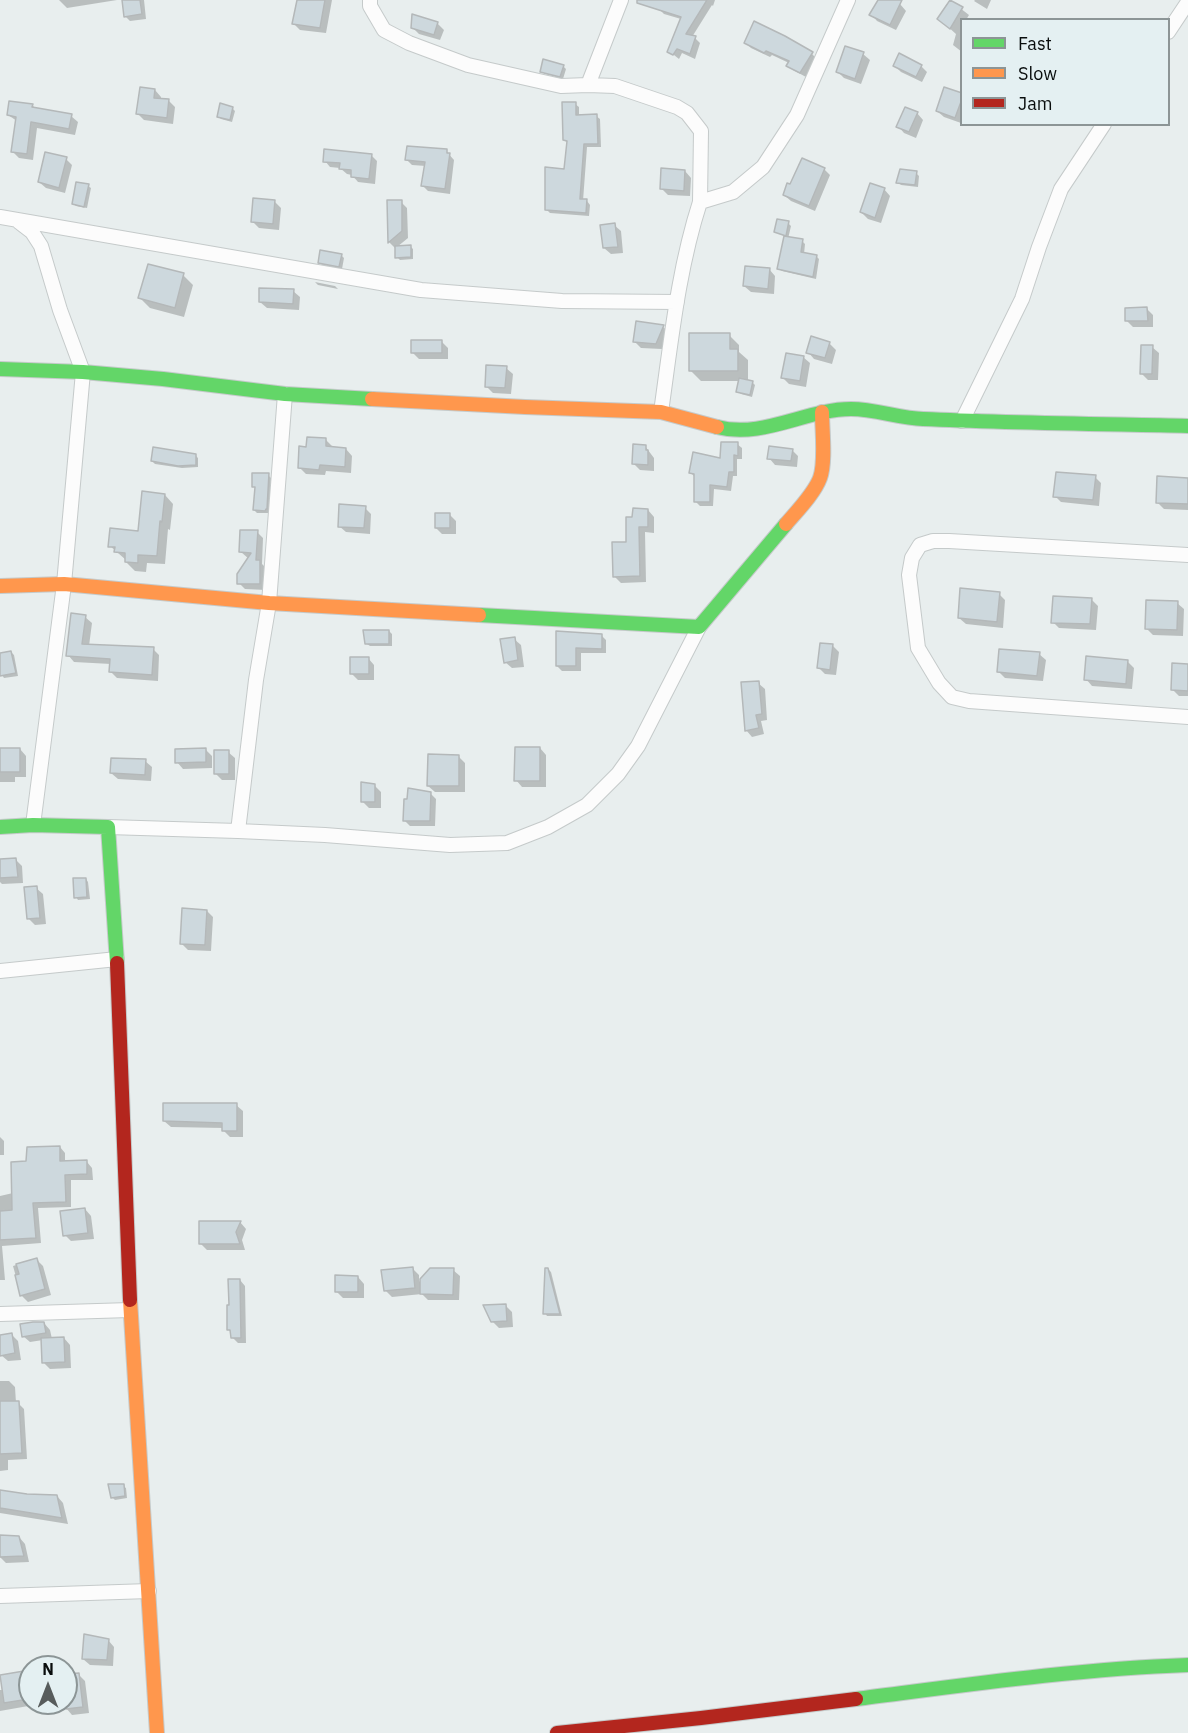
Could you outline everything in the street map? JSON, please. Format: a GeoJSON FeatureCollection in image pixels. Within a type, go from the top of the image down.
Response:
{"type":"FeatureCollection","features":[{"type":"Feature","properties":{"kind":"street"},"geometry":{"type":"LineString","coordinates":[[370,0],[370,6],[384,30],[409,43],[468,65],[561,86],[615,86],[626,89],[677,106],[687,113],[701,131],[700,202],[693,222],[677,302],[661,412]]}},
{"type":"Feature","properties":{"kind":"street"},"geometry":{"type":"LineString","coordinates":[[588,85],[621,0]]}},
{"type":"Feature","properties":{"kind":"street"},"geometry":{"type":"LineString","coordinates":[[700,202],[733,192],[763,167],[797,115],[848,0]]}},
{"type":"Feature","properties":{"kind":"street"},"geometry":{"type":"LineString","coordinates":[[1170,29],[1188,2]]}},
{"type":"Feature","properties":{"kind":"street"},"geometry":{"type":"LineString","coordinates":[[962,422],[1022,299],[1060,189],[1103,126]]}},
{"type":"Feature","properties":{"kind":"street"},"geometry":{"type":"LineString","coordinates":[[0,217],[421,290],[562,301],[677,302]]}},
{"type":"Feature","properties":{"kind":"street"},"geometry":{"type":"LineString","coordinates":[[18,220],[32,232],[41,246],[60,309],[83,372],[64,584],[33,825]]}},
{"type":"Feature","properties":{"kind":"street"},"geometry":{"type":"LineString","coordinates":[[0,369],[83,372],[164,379],[285,394],[661,412],[726,429],[761,428],[822,412],[852,409],[918,419],[962,422],[1188,426]]}},
{"type":"Feature","properties":{"kind":"street"},"geometry":{"type":"LineString","coordinates":[[238,831],[256,680],[269,603],[285,394]]}},
{"type":"Feature","properties":{"kind":"street"},"geometry":{"type":"LineString","coordinates":[[0,827],[33,825],[238,831],[374,838],[450,845],[507,843],[548,827],[587,805],[618,774],[638,746],[699,627],[807,499],[820,478],[823,452],[822,412]]}},
{"type":"Feature","properties":{"kind":"street"},"geometry":{"type":"LineString","coordinates":[[1188,555],[933,541],[920,545],[912,558],[909,575],[918,648],[939,683],[952,697],[969,701],[1188,717]]}},
{"type":"Feature","properties":{"kind":"street"},"geometry":{"type":"LineString","coordinates":[[0,586],[64,584],[269,603],[699,627]]}},
{"type":"Feature","properties":{"kind":"street"},"geometry":{"type":"LineString","coordinates":[[108,827],[117,959],[130,1310],[158,1733]]}},
{"type":"Feature","properties":{"kind":"street"},"geometry":{"type":"LineString","coordinates":[[0,971],[117,959]]}},
{"type":"Feature","properties":{"kind":"street"},"geometry":{"type":"LineString","coordinates":[[0,1314],[130,1310]]}},
{"type":"Feature","properties":{"kind":"street"},"geometry":{"type":"LineString","coordinates":[[0,1596],[149,1591]]}},
{"type":"Feature","properties":{"kind":"street"},"geometry":{"type":"LineString","coordinates":[[557,1733],[625,1727],[1017,1679],[1188,1665]]}},
{"type":"Feature","properties":{"kind":"building"},"geometry":{"type":"Polygon","coordinates":[[[122,0],[140,0],[142,14],[124,17],[122,0]]]}},
{"type":"Feature","properties":{"kind":"building"},"geometry":{"type":"Polygon","coordinates":[[[297,0],[325,0],[320,28],[292,24],[297,0]]]}},
{"type":"Feature","properties":{"kind":"building"},"geometry":{"type":"Polygon","coordinates":[[[637,0],[707,0],[686,34],[696,36],[690,54],[677,49],[673,55],[667,52],[681,17],[637,3],[637,0]]]}},
{"type":"Feature","properties":{"kind":"building"},"geometry":{"type":"Polygon","coordinates":[[[878,0],[902,0],[890,25],[869,15],[878,0]]]}},
{"type":"Feature","properties":{"kind":"building"},"geometry":{"type":"Polygon","coordinates":[[[950,0],[963,7],[950,29],[937,19],[950,0]]]}},
{"type":"Feature","properties":{"kind":"building"},"geometry":{"type":"Polygon","coordinates":[[[412,14],[438,22],[434,35],[411,28],[412,14]]]}},
{"type":"Feature","properties":{"kind":"building"},"geometry":{"type":"Polygon","coordinates":[[[754,21],[813,52],[800,73],[786,66],[789,61],[766,51],[764,53],[744,43],[754,21]]]}},
{"type":"Feature","properties":{"kind":"building"},"geometry":{"type":"Polygon","coordinates":[[[845,46],[864,52],[855,79],[836,72],[845,46]]]}},
{"type":"Feature","properties":{"kind":"building"},"geometry":{"type":"Polygon","coordinates":[[[899,53],[922,65],[916,77],[893,66],[899,53]]]}},
{"type":"Feature","properties":{"kind":"building"},"geometry":{"type":"Polygon","coordinates":[[[543,59],[564,65],[560,77],[540,72],[543,59]]]}},
{"type":"Feature","properties":{"kind":"building"},"geometry":{"type":"Polygon","coordinates":[[[140,87],[155,89],[154,98],[169,99],[167,118],[136,114],[140,87]]]}},
{"type":"Feature","properties":{"kind":"building"},"geometry":{"type":"Polygon","coordinates":[[[944,87],[960,92],[960,104],[955,118],[936,111],[944,87]]]}},
{"type":"Feature","properties":{"kind":"building"},"geometry":{"type":"Polygon","coordinates":[[[9,101],[33,104],[32,107],[72,114],[69,129],[31,122],[27,154],[11,152],[16,117],[7,115],[9,101]]]}},
{"type":"Feature","properties":{"kind":"building"},"geometry":{"type":"Polygon","coordinates":[[[562,102],[576,102],[576,115],[597,114],[598,144],[584,144],[580,199],[587,199],[586,213],[545,210],[545,167],[564,169],[567,141],[563,140],[562,102]]]}},
{"type":"Feature","properties":{"kind":"building"},"geometry":{"type":"Polygon","coordinates":[[[220,103],[233,107],[230,120],[217,117],[220,103]]]}},
{"type":"Feature","properties":{"kind":"building"},"geometry":{"type":"Polygon","coordinates":[[[905,107],[918,112],[909,132],[896,127],[905,107]]]}},
{"type":"Feature","properties":{"kind":"building"},"geometry":{"type":"Polygon","coordinates":[[[407,146],[447,149],[447,153],[450,153],[445,189],[421,186],[425,162],[405,160],[407,146]]]}},
{"type":"Feature","properties":{"kind":"building"},"geometry":{"type":"Polygon","coordinates":[[[324,149],[372,154],[369,179],[351,177],[351,170],[339,169],[340,163],[323,162],[324,149]]]}},
{"type":"Feature","properties":{"kind":"building"},"geometry":{"type":"Polygon","coordinates":[[[45,152],[67,157],[59,188],[38,182],[45,152]]]}},
{"type":"Feature","properties":{"kind":"building"},"geometry":{"type":"Polygon","coordinates":[[[802,158],[825,168],[809,206],[783,195],[787,183],[790,184],[802,158]]]}},
{"type":"Feature","properties":{"kind":"building"},"geometry":{"type":"Polygon","coordinates":[[[661,168],[685,170],[684,191],[660,189],[661,168]]]}},
{"type":"Feature","properties":{"kind":"building"},"geometry":{"type":"Polygon","coordinates":[[[900,169],[917,171],[915,185],[896,183],[900,169]]]}},
{"type":"Feature","properties":{"kind":"building"},"geometry":{"type":"Polygon","coordinates":[[[76,182],[89,184],[84,207],[72,204],[76,182]]]}},
{"type":"Feature","properties":{"kind":"building"},"geometry":{"type":"Polygon","coordinates":[[[870,183],[885,188],[875,218],[860,212],[870,183]]]}},
{"type":"Feature","properties":{"kind":"building"},"geometry":{"type":"Polygon","coordinates":[[[253,198],[275,200],[273,224],[251,222],[253,198]]]}},
{"type":"Feature","properties":{"kind":"building"},"geometry":{"type":"Polygon","coordinates":[[[387,200],[402,200],[402,231],[388,243],[387,200]]]}},
{"type":"Feature","properties":{"kind":"building"},"geometry":{"type":"Polygon","coordinates":[[[777,219],[789,221],[786,236],[774,232],[777,219]]]}},
{"type":"Feature","properties":{"kind":"building"},"geometry":{"type":"Polygon","coordinates":[[[615,223],[618,247],[603,248],[600,225],[615,223]]]}},
{"type":"Feature","properties":{"kind":"building"},"geometry":{"type":"Polygon","coordinates":[[[784,236],[803,239],[801,252],[817,255],[813,277],[777,269],[784,236]]]}},
{"type":"Feature","properties":{"kind":"building"},"geometry":{"type":"Polygon","coordinates":[[[411,245],[411,257],[395,258],[395,246],[411,245]]]}},
{"type":"Feature","properties":{"kind":"building"},"geometry":{"type":"Polygon","coordinates":[[[320,250],[342,254],[339,267],[318,263],[320,250]]]}},
{"type":"Feature","properties":{"kind":"building"},"geometry":{"type":"Polygon","coordinates":[[[148,264],[184,273],[175,308],[138,298],[148,264]]]}},
{"type":"Feature","properties":{"kind":"building"},"geometry":{"type":"Polygon","coordinates":[[[745,266],[770,268],[768,289],[743,286],[745,266]]]}},
{"type":"Feature","properties":{"kind":"building"},"geometry":{"type":"Polygon","coordinates":[[[259,288],[294,289],[293,304],[259,302],[259,288]]]}},
{"type":"Feature","properties":{"kind":"building"},"geometry":{"type":"Polygon","coordinates":[[[1147,307],[1148,321],[1125,321],[1125,308],[1147,307]]]}},
{"type":"Feature","properties":{"kind":"building"},"geometry":{"type":"Polygon","coordinates":[[[636,321],[664,325],[656,344],[633,342],[636,321]]]}},
{"type":"Feature","properties":{"kind":"building"},"geometry":{"type":"Polygon","coordinates":[[[689,333],[730,333],[730,349],[738,349],[738,371],[689,371],[689,333]]]}},
{"type":"Feature","properties":{"kind":"building"},"geometry":{"type":"Polygon","coordinates":[[[811,336],[830,342],[825,358],[806,353],[811,336]]]}},
{"type":"Feature","properties":{"kind":"building"},"geometry":{"type":"Polygon","coordinates":[[[411,340],[442,340],[442,353],[411,353],[411,340]]]}},
{"type":"Feature","properties":{"kind":"building"},"geometry":{"type":"Polygon","coordinates":[[[1141,345],[1153,345],[1152,374],[1140,374],[1141,345]]]}},
{"type":"Feature","properties":{"kind":"building"},"geometry":{"type":"Polygon","coordinates":[[[786,353],[804,356],[800,381],[781,378],[786,353]]]}},
{"type":"Feature","properties":{"kind":"building"},"geometry":{"type":"Polygon","coordinates":[[[486,365],[507,366],[505,388],[485,387],[486,365]]]}},
{"type":"Feature","properties":{"kind":"building"},"geometry":{"type":"Polygon","coordinates":[[[739,378],[753,381],[750,395],[736,392],[739,378]]]}},
{"type":"Feature","properties":{"kind":"building"},"geometry":{"type":"Polygon","coordinates":[[[307,437],[326,438],[326,446],[346,448],[345,467],[320,465],[319,470],[298,468],[299,446],[306,447],[307,437]]]}},
{"type":"Feature","properties":{"kind":"building"},"geometry":{"type":"Polygon","coordinates":[[[721,442],[738,442],[738,456],[734,455],[734,472],[729,472],[727,487],[710,485],[710,502],[694,502],[694,474],[689,473],[693,452],[720,458],[721,442]]]}},
{"type":"Feature","properties":{"kind":"building"},"geometry":{"type":"Polygon","coordinates":[[[633,444],[646,445],[648,465],[632,464],[633,444]]]}},
{"type":"Feature","properties":{"kind":"building"},"geometry":{"type":"Polygon","coordinates":[[[769,446],[793,449],[791,461],[767,459],[769,446]]]}},
{"type":"Feature","properties":{"kind":"building"},"geometry":{"type":"Polygon","coordinates":[[[153,447],[196,454],[196,465],[178,466],[151,461],[153,447]]]}},
{"type":"Feature","properties":{"kind":"building"},"geometry":{"type":"Polygon","coordinates":[[[1056,472],[1096,475],[1093,500],[1053,497],[1056,472]]]}},
{"type":"Feature","properties":{"kind":"building"},"geometry":{"type":"Polygon","coordinates":[[[252,473],[269,473],[265,511],[253,510],[255,487],[252,487],[252,473]]]}},
{"type":"Feature","properties":{"kind":"building"},"geometry":{"type":"Polygon","coordinates":[[[1157,476],[1188,478],[1188,504],[1156,503],[1157,476]]]}},
{"type":"Feature","properties":{"kind":"building"},"geometry":{"type":"Polygon","coordinates":[[[142,491],[165,494],[157,556],[138,555],[138,563],[125,562],[125,553],[114,552],[115,547],[108,547],[110,528],[138,531],[142,491]]]}},
{"type":"Feature","properties":{"kind":"building"},"geometry":{"type":"Polygon","coordinates":[[[339,504],[366,506],[364,528],[338,527],[339,504]]]}},
{"type":"Feature","properties":{"kind":"building"},"geometry":{"type":"Polygon","coordinates":[[[633,508],[648,509],[648,527],[639,527],[640,576],[613,577],[612,542],[626,542],[626,517],[632,517],[633,508]]]}},
{"type":"Feature","properties":{"kind":"building"},"geometry":{"type":"Polygon","coordinates":[[[435,513],[450,513],[450,528],[435,528],[435,513]]]}},
{"type":"Feature","properties":{"kind":"building"},"geometry":{"type":"Polygon","coordinates":[[[240,530],[258,530],[256,560],[260,560],[260,584],[237,584],[237,574],[251,553],[239,552],[240,530]]]}},
{"type":"Feature","properties":{"kind":"building"},"geometry":{"type":"Polygon","coordinates":[[[960,588],[1000,592],[997,622],[958,618],[960,588]]]}},
{"type":"Feature","properties":{"kind":"building"},"geometry":{"type":"Polygon","coordinates":[[[1053,596],[1092,598],[1090,624],[1051,623],[1053,596]]]}},
{"type":"Feature","properties":{"kind":"building"},"geometry":{"type":"Polygon","coordinates":[[[1146,600],[1178,601],[1177,630],[1145,629],[1146,600]]]}},
{"type":"Feature","properties":{"kind":"building"},"geometry":{"type":"Polygon","coordinates":[[[71,613],[86,615],[82,644],[154,647],[152,675],[109,672],[110,659],[66,656],[71,613]]]}},
{"type":"Feature","properties":{"kind":"building"},"geometry":{"type":"Polygon","coordinates":[[[363,630],[389,630],[389,644],[365,644],[363,630]]]}},
{"type":"Feature","properties":{"kind":"building"},"geometry":{"type":"Polygon","coordinates":[[[556,631],[602,634],[602,649],[576,648],[576,666],[556,666],[556,631]]]}},
{"type":"Feature","properties":{"kind":"building"},"geometry":{"type":"Polygon","coordinates":[[[515,637],[518,660],[504,663],[500,639],[515,637]]]}},
{"type":"Feature","properties":{"kind":"building"},"geometry":{"type":"Polygon","coordinates":[[[820,643],[833,644],[830,670],[817,668],[820,643]]]}},
{"type":"Feature","properties":{"kind":"building"},"geometry":{"type":"Polygon","coordinates":[[[999,649],[1040,652],[1037,676],[997,672],[999,649]]]}},
{"type":"Feature","properties":{"kind":"building"},"geometry":{"type":"Polygon","coordinates":[[[11,651],[16,673],[0,676],[0,653],[11,651]]]}},
{"type":"Feature","properties":{"kind":"building"},"geometry":{"type":"Polygon","coordinates":[[[1086,656],[1128,660],[1126,684],[1084,680],[1086,656]]]}},
{"type":"Feature","properties":{"kind":"building"},"geometry":{"type":"Polygon","coordinates":[[[350,657],[369,657],[369,674],[350,674],[350,657]]]}},
{"type":"Feature","properties":{"kind":"building"},"geometry":{"type":"Polygon","coordinates":[[[1172,663],[1188,664],[1188,691],[1171,690],[1172,663]]]}},
{"type":"Feature","properties":{"kind":"building"},"geometry":{"type":"Polygon","coordinates":[[[759,681],[762,714],[756,715],[759,728],[745,731],[741,682],[759,681]]]}},
{"type":"Feature","properties":{"kind":"building"},"geometry":{"type":"Polygon","coordinates":[[[515,747],[540,747],[540,781],[514,781],[515,747]]]}},
{"type":"Feature","properties":{"kind":"building"},"geometry":{"type":"Polygon","coordinates":[[[0,748],[20,748],[20,772],[0,772],[0,748]]]}},
{"type":"Feature","properties":{"kind":"building"},"geometry":{"type":"Polygon","coordinates":[[[206,748],[206,762],[175,763],[175,749],[206,748]]]}},
{"type":"Feature","properties":{"kind":"building"},"geometry":{"type":"Polygon","coordinates":[[[214,750],[229,750],[229,774],[214,774],[214,750]]]}},
{"type":"Feature","properties":{"kind":"building"},"geometry":{"type":"Polygon","coordinates":[[[428,754],[459,755],[459,786],[427,786],[428,754]]]}},
{"type":"Feature","properties":{"kind":"building"},"geometry":{"type":"Polygon","coordinates":[[[111,758],[146,759],[145,775],[110,773],[111,758]]]}},
{"type":"Feature","properties":{"kind":"building"},"geometry":{"type":"Polygon","coordinates":[[[361,782],[375,784],[375,802],[361,802],[361,782]]]}},
{"type":"Feature","properties":{"kind":"building"},"geometry":{"type":"Polygon","coordinates":[[[408,788],[431,792],[430,821],[403,821],[404,799],[407,799],[408,788]]]}},
{"type":"Feature","properties":{"kind":"building"},"geometry":{"type":"Polygon","coordinates":[[[16,858],[18,877],[0,878],[0,859],[16,858]]]}},
{"type":"Feature","properties":{"kind":"building"},"geometry":{"type":"Polygon","coordinates":[[[73,878],[86,878],[87,897],[74,898],[73,878]]]}},
{"type":"Feature","properties":{"kind":"building"},"geometry":{"type":"Polygon","coordinates":[[[37,886],[40,918],[27,919],[24,887],[37,886]]]}},
{"type":"Feature","properties":{"kind":"building"},"geometry":{"type":"Polygon","coordinates":[[[182,908],[207,910],[205,945],[180,944],[182,908]]]}},
{"type":"Feature","properties":{"kind":"building"},"geometry":{"type":"Polygon","coordinates":[[[163,1103],[237,1103],[237,1131],[222,1131],[222,1123],[163,1121],[163,1103]]]}},
{"type":"Feature","properties":{"kind":"building"},"geometry":{"type":"Polygon","coordinates":[[[60,1146],[60,1161],[87,1160],[87,1174],[65,1175],[66,1202],[33,1203],[36,1238],[0,1240],[0,1211],[12,1210],[11,1162],[26,1161],[27,1147],[60,1146]]]}},
{"type":"Feature","properties":{"kind":"building"},"geometry":{"type":"Polygon","coordinates":[[[85,1208],[88,1233],[63,1236],[60,1211],[85,1208]]]}},
{"type":"Feature","properties":{"kind":"building"},"geometry":{"type":"Polygon","coordinates":[[[199,1221],[241,1221],[236,1232],[240,1244],[199,1244],[199,1221]]]}},
{"type":"Feature","properties":{"kind":"building"},"geometry":{"type":"Polygon","coordinates":[[[37,1258],[45,1289],[20,1296],[15,1275],[19,1274],[16,1264],[37,1258]]]}},
{"type":"Feature","properties":{"kind":"building"},"geometry":{"type":"Polygon","coordinates":[[[413,1267],[415,1288],[384,1291],[381,1270],[413,1267]]]}},
{"type":"Feature","properties":{"kind":"building"},"geometry":{"type":"Polygon","coordinates":[[[430,1268],[454,1268],[453,1295],[420,1294],[420,1279],[430,1268]]]}},
{"type":"Feature","properties":{"kind":"building"},"geometry":{"type":"Polygon","coordinates":[[[545,1268],[548,1268],[560,1314],[543,1314],[545,1268]]]}},
{"type":"Feature","properties":{"kind":"building"},"geometry":{"type":"Polygon","coordinates":[[[335,1275],[358,1276],[358,1292],[335,1292],[335,1275]]]}},
{"type":"Feature","properties":{"kind":"building"},"geometry":{"type":"Polygon","coordinates":[[[228,1279],[240,1279],[241,1338],[231,1338],[230,1330],[227,1330],[228,1279]]]}},
{"type":"Feature","properties":{"kind":"building"},"geometry":{"type":"Polygon","coordinates":[[[506,1304],[507,1321],[491,1322],[483,1305],[506,1304]]]}},
{"type":"Feature","properties":{"kind":"building"},"geometry":{"type":"Polygon","coordinates":[[[44,1322],[46,1333],[22,1337],[20,1324],[44,1322]]]}},
{"type":"Feature","properties":{"kind":"building"},"geometry":{"type":"Polygon","coordinates":[[[12,1333],[15,1353],[0,1356],[0,1335],[12,1333]]]}},
{"type":"Feature","properties":{"kind":"building"},"geometry":{"type":"Polygon","coordinates":[[[64,1337],[65,1362],[42,1363],[41,1338],[64,1337]]]}},
{"type":"Feature","properties":{"kind":"building"},"geometry":{"type":"Polygon","coordinates":[[[0,1401],[19,1401],[22,1453],[0,1454],[0,1401]]]}},
{"type":"Feature","properties":{"kind":"building"},"geometry":{"type":"Polygon","coordinates":[[[108,1484],[124,1484],[125,1496],[111,1498],[108,1484]]]}},
{"type":"Feature","properties":{"kind":"building"},"geometry":{"type":"Polygon","coordinates":[[[0,1490],[57,1495],[62,1518],[0,1508],[0,1490]]]}},
{"type":"Feature","properties":{"kind":"building"},"geometry":{"type":"Polygon","coordinates":[[[0,1535],[19,1536],[24,1556],[0,1557],[0,1535]]]}},
{"type":"Feature","properties":{"kind":"building"},"geometry":{"type":"Polygon","coordinates":[[[84,1634],[109,1639],[107,1660],[82,1659],[84,1634]]]}},
{"type":"Feature","properties":{"kind":"building"},"geometry":{"type":"Polygon","coordinates":[[[18,1672],[18,1701],[4,1703],[0,1675],[18,1672]]]}},
{"type":"Feature","properties":{"kind":"building"},"geometry":{"type":"Polygon","coordinates":[[[78,1673],[83,1707],[78,1708],[78,1673]]]}},
{"type":"Feature","properties":{"kind":"traffic: fast"},"geometry":{"type":"LineString","coordinates":[[0,369],[83,372],[285,394],[372,399]]}},
{"type":"Feature","properties":{"kind":"traffic: fast"},"geometry":{"type":"LineString","coordinates":[[717,427],[734,430],[768,427],[834,410],[851,409],[923,419],[1188,426]]}},
{"type":"Feature","properties":{"kind":"traffic: fast"},"geometry":{"type":"LineString","coordinates":[[479,615],[699,627],[786,524]]}},
{"type":"Feature","properties":{"kind":"traffic: fast"},"geometry":{"type":"LineString","coordinates":[[0,827],[33,825],[108,827],[117,963]]}},
{"type":"Feature","properties":{"kind":"traffic: fast"},"geometry":{"type":"LineString","coordinates":[[856,1699],[1063,1674],[1188,1665]]}},
{"type":"Feature","properties":{"kind":"traffic: slow"},"geometry":{"type":"LineString","coordinates":[[372,399],[661,412],[717,427]]}},
{"type":"Feature","properties":{"kind":"traffic: slow"},"geometry":{"type":"LineString","coordinates":[[786,524],[810,496],[820,478],[823,455],[822,412]]}},
{"type":"Feature","properties":{"kind":"traffic: slow"},"geometry":{"type":"LineString","coordinates":[[0,586],[64,584],[269,603],[479,615]]}},
{"type":"Feature","properties":{"kind":"traffic: slow"},"geometry":{"type":"LineString","coordinates":[[130,1300],[157,1733]]}},
{"type":"Feature","properties":{"kind":"traffic: jam"},"geometry":{"type":"LineString","coordinates":[[117,963],[130,1300]]}},
{"type":"Feature","properties":{"kind":"traffic: jam"},"geometry":{"type":"LineString","coordinates":[[557,1733],[856,1699]]}}]}
